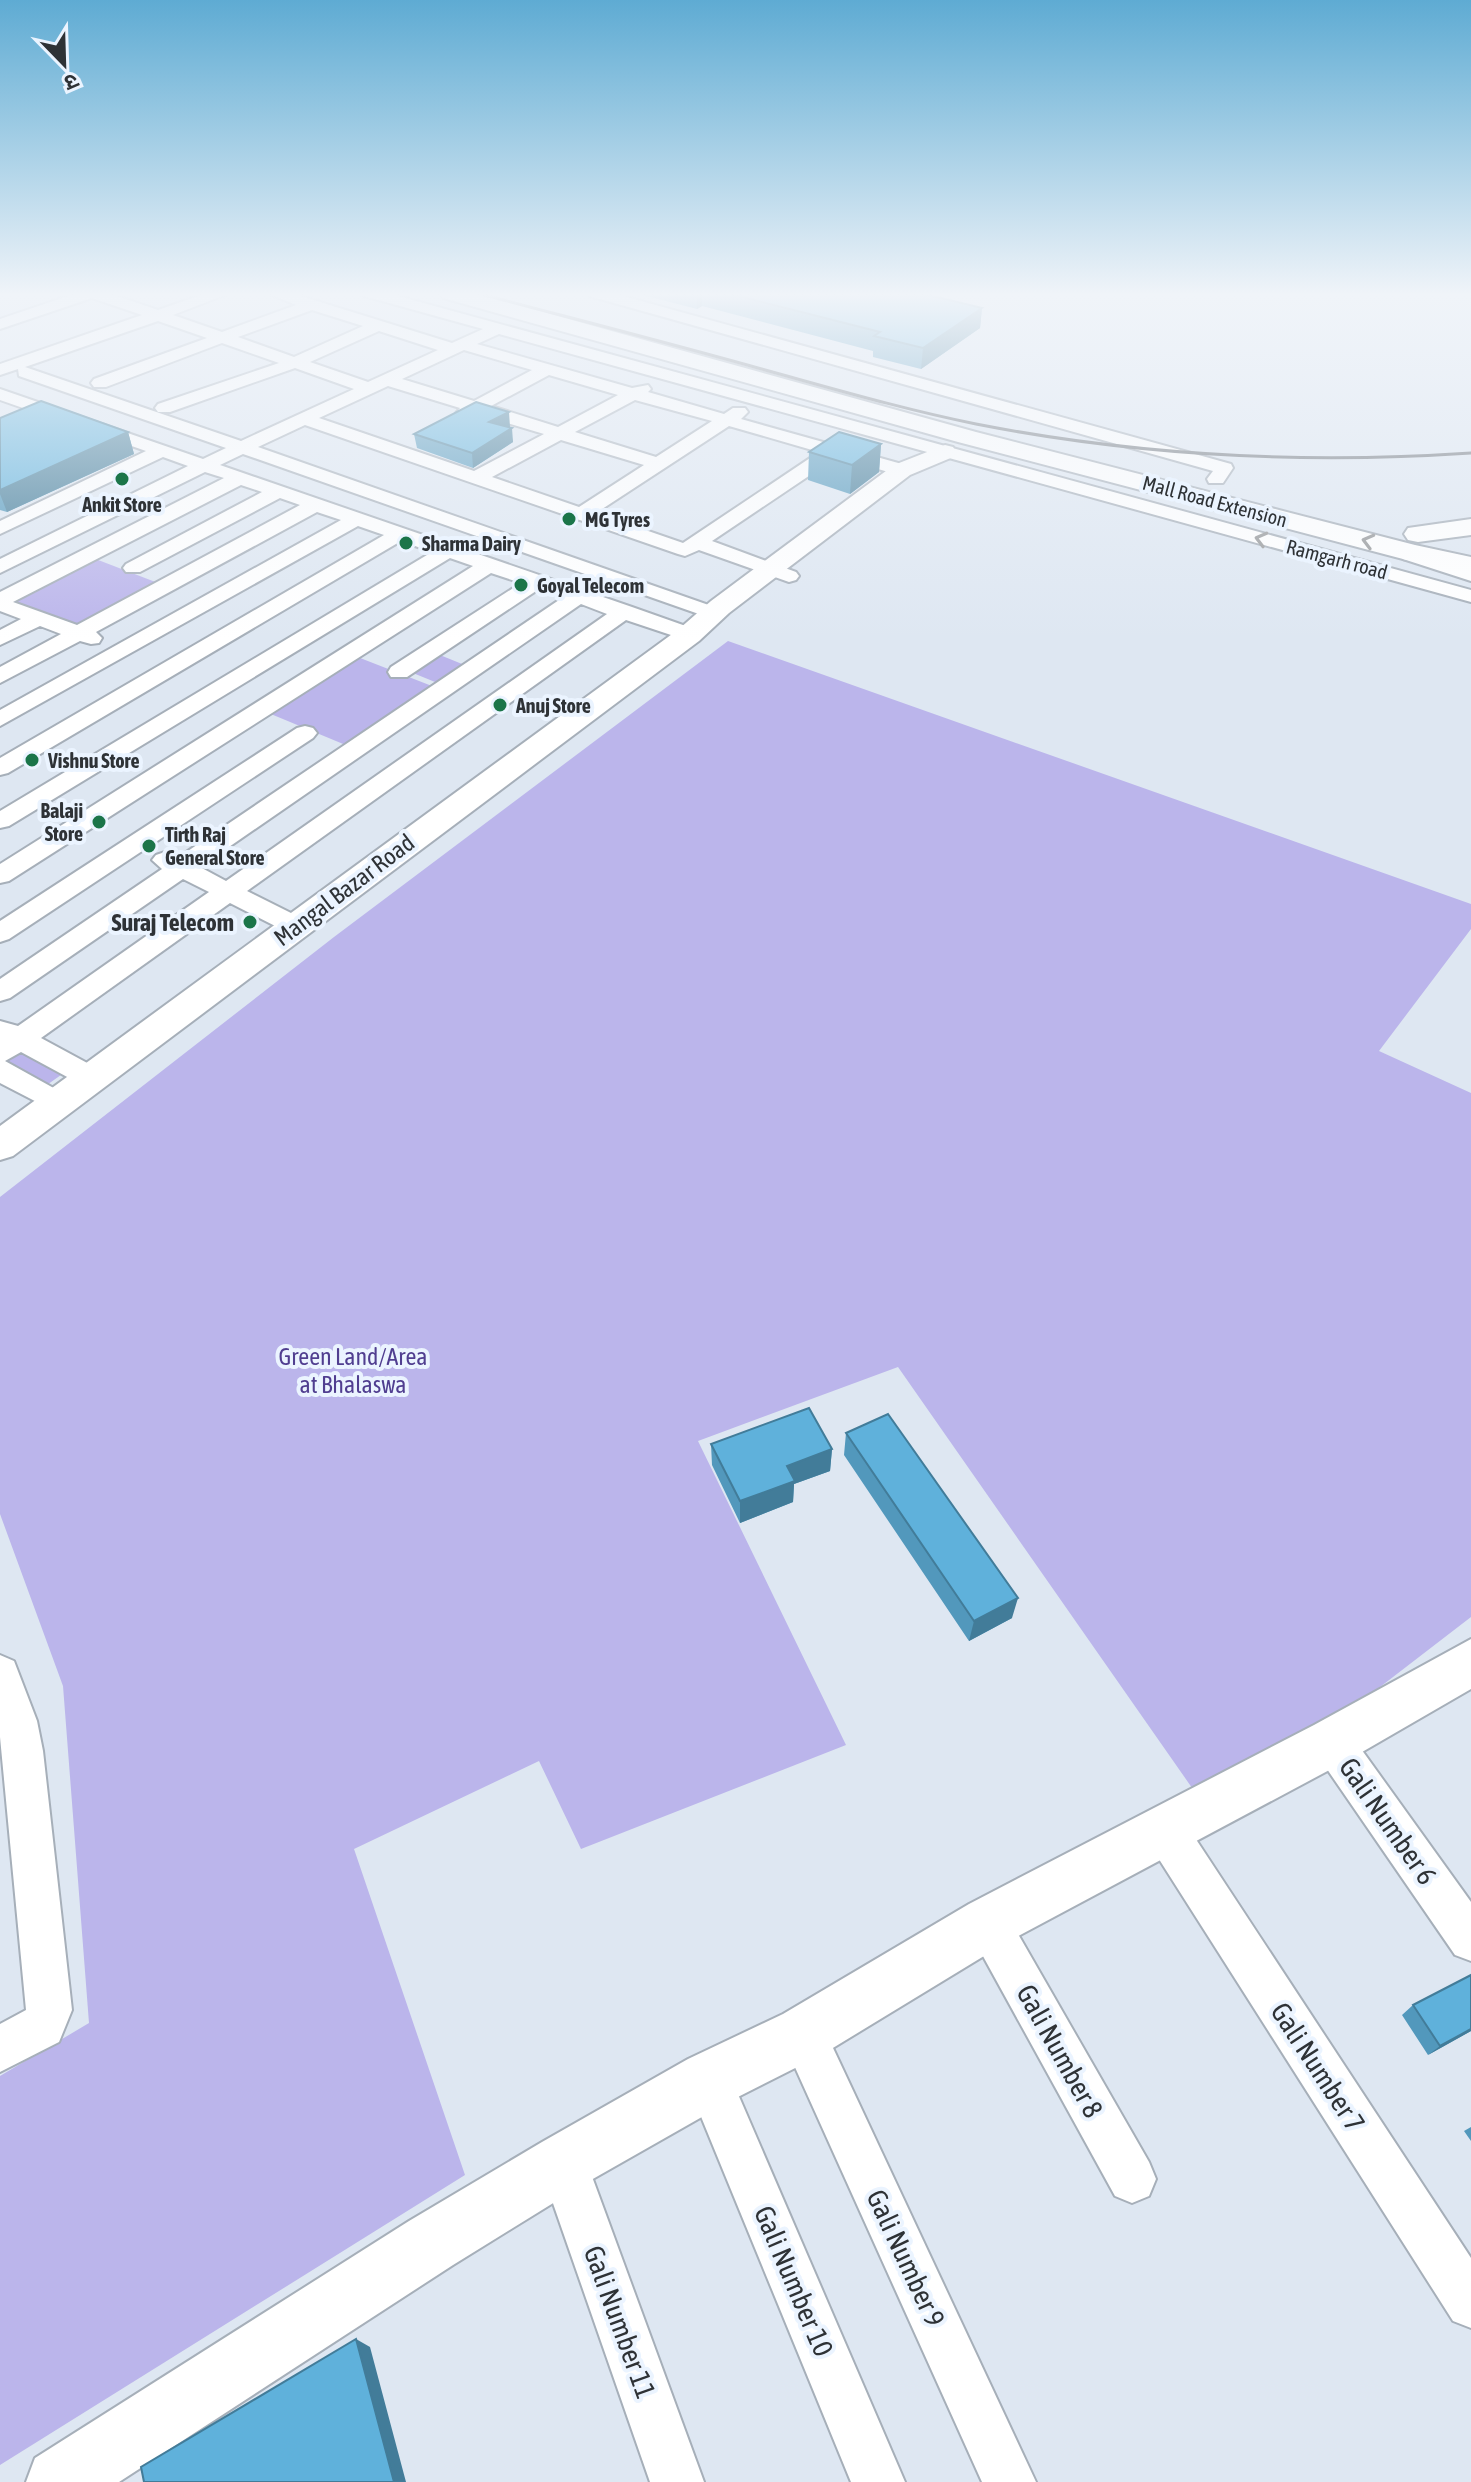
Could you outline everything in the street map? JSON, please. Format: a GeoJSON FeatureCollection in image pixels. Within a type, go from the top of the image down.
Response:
{"type":"FeatureCollection","features":[{"type":"Feature","properties":{"kind":"main road","name":"Mall Road Extension"},"geometry":{"type":"LineString","coordinates":[[842,409],[956,444],[1416,543],[1471,546]]}},
{"type":"Feature","properties":{"kind":"main road","name":"Mall Road Extension"},"geometry":{"type":"LineString","coordinates":[[969,409],[1220,474],[1471,565]]}},
{"type":"Feature","properties":{"kind":"main road"},"geometry":{"type":"LineString","coordinates":[[1416,543],[1471,527]]}},
{"type":"Feature","properties":{"kind":"main road"},"geometry":{"type":"LineString","coordinates":[[1416,543],[1471,573]]}},
{"type":"Feature","properties":{"kind":"street"},"geometry":{"type":"LineString","coordinates":[[17,420],[43,409],[689,635],[744,611],[779,573],[902,470],[956,444]]}},
{"type":"Feature","properties":{"kind":"street"},"geometry":{"type":"LineString","coordinates":[[146,409],[244,447],[713,613]]}},
{"type":"Feature","properties":{"kind":"street"},"geometry":{"type":"LineString","coordinates":[[126,437],[176,409]]}},
{"type":"Feature","properties":{"kind":"street"},"geometry":{"type":"LineString","coordinates":[[0,567],[325,409]]}},
{"type":"Feature","properties":{"kind":"street"},"geometry":{"type":"LineString","coordinates":[[449,422],[474,409]]}},
{"type":"Feature","properties":{"kind":"street"},"geometry":{"type":"LineString","coordinates":[[479,409],[656,463]]}},
{"type":"Feature","properties":{"kind":"street"},"geometry":{"type":"LineString","coordinates":[[476,478],[605,409]]}},
{"type":"Feature","properties":{"kind":"street"},"geometry":{"type":"LineString","coordinates":[[695,409],[902,470]]}},
{"type":"Feature","properties":{"kind":"street"},"geometry":{"type":"LineString","coordinates":[[581,514],[743,409]]}},
{"type":"Feature","properties":{"kind":"street","name":"Ramgarh road"},"geometry":{"type":"LineString","coordinates":[[796,409],[956,444],[1471,596]]}},
{"type":"Feature","properties":{"kind":"street"},"geometry":{"type":"LineString","coordinates":[[1000,409],[1220,474]]}},
{"type":"Feature","properties":{"kind":"street"},"geometry":{"type":"LineString","coordinates":[[304,419],[685,550],[835,450]]}},
{"type":"Feature","properties":{"kind":"street"},"geometry":{"type":"LineString","coordinates":[[394,450],[422,436]]}},
{"type":"Feature","properties":{"kind":"street"},"geometry":{"type":"LineString","coordinates":[[689,635],[713,613],[779,573],[922,475],[956,444]]}},
{"type":"Feature","properties":{"kind":"street"},"geometry":{"type":"LineString","coordinates":[[0,530],[163,450]]}},
{"type":"Feature","properties":{"kind":"street"},"geometry":{"type":"LineString","coordinates":[[0,602],[241,477]]}},
{"type":"Feature","properties":{"kind":"street"},"geometry":{"type":"LineString","coordinates":[[170,482],[204,496]]}},
{"type":"Feature","properties":{"kind":"street"},"geometry":{"type":"LineString","coordinates":[[133,568],[279,491]]}},
{"type":"Feature","properties":{"kind":"street"},"geometry":{"type":"LineString","coordinates":[[0,676],[317,504]]}},
{"type":"Feature","properties":{"kind":"street"},"geometry":{"type":"LineString","coordinates":[[0,719],[358,518]]}},
{"type":"Feature","properties":{"kind":"street"},"geometry":{"type":"LineString","coordinates":[[19,519],[171,583]]}},
{"type":"Feature","properties":{"kind":"street"},"geometry":{"type":"LineString","coordinates":[[0,530],[74,562]]}},
{"type":"Feature","properties":{"kind":"street"},"geometry":{"type":"LineString","coordinates":[[0,768],[401,533]]}},
{"type":"Feature","properties":{"kind":"street"},"geometry":{"type":"LineString","coordinates":[[696,542],[779,573]]}},
{"type":"Feature","properties":{"kind":"street"},"geometry":{"type":"LineString","coordinates":[[0,821],[449,550]]}},
{"type":"Feature","properties":{"kind":"street"},"geometry":{"type":"LineString","coordinates":[[0,875],[491,564]]}},
{"type":"Feature","properties":{"kind":"street"},"geometry":{"type":"LineString","coordinates":[[399,672],[538,581]]}},
{"type":"Feature","properties":{"kind":"street"},"geometry":{"type":"LineString","coordinates":[[0,992],[580,595]]}},
{"type":"Feature","properties":{"kind":"street"},"geometry":{"type":"LineString","coordinates":[[0,602],[77,634],[171,667]]}},
{"type":"Feature","properties":{"kind":"street"},"geometry":{"type":"LineString","coordinates":[[7,1040],[229,892],[625,611]]}},
{"type":"Feature","properties":{"kind":"street"},"geometry":{"type":"LineString","coordinates":[[0,639],[38,619]]}},
{"type":"Feature","properties":{"kind":"street","name":"Mangal Bazar Road"},"geometry":{"type":"LineString","coordinates":[[0,1146],[689,635]]}},
{"type":"Feature","properties":{"kind":"street"},"geometry":{"type":"LineString","coordinates":[[257,713],[350,753]]}},
{"type":"Feature","properties":{"kind":"street"},"geometry":{"type":"LineString","coordinates":[[0,933],[305,733]]}},
{"type":"Feature","properties":{"kind":"street"},"geometry":{"type":"LineString","coordinates":[[0,781],[296,926]]}},
{"type":"Feature","properties":{"kind":"street"},"geometry":{"type":"LineString","coordinates":[[7,1040],[92,1078]]}},
{"type":"Feature","properties":{"kind":"street"},"geometry":{"type":"LineString","coordinates":[[0,1070],[58,1103]]}},
{"type":"Feature","properties":{"kind":"street"},"geometry":{"type":"LineString","coordinates":[[59,2482],[431,2243],[563,2163],[709,2080],[803,2034],[988,1923],[1332,1742],[1471,1663]]}},
{"type":"Feature","properties":{"kind":"street"},"geometry":{"type":"LineString","coordinates":[[0,1674],[8,1724],[23,1751],[49,2010],[43,2026],[0,2049]]}},
{"type":"Feature","properties":{"kind":"street","name":"Gali Number 6"},"geometry":{"type":"LineString","coordinates":[[1332,1742],[1471,1939]]}},
{"type":"Feature","properties":{"kind":"street","name":"Gali Number 7"},"geometry":{"type":"LineString","coordinates":[[1165,1830],[1471,2303]]}},
{"type":"Feature","properties":{"kind":"street","name":"Gali Number 8"},"geometry":{"type":"LineString","coordinates":[[988,1923],[1132,2179]]}},
{"type":"Feature","properties":{"kind":"street","name":"Gali Number 9"},"geometry":{"type":"LineString","coordinates":[[803,2034],[1009,2482]]}},
{"type":"Feature","properties":{"kind":"street","name":"Gali Number 10"},"geometry":{"type":"LineString","coordinates":[[709,2080],[878,2482]]}},
{"type":"Feature","properties":{"kind":"street","name":"Gali Number 11"},"geometry":{"type":"LineString","coordinates":[[563,2163],[677,2482]]}},
{"type":"Feature","properties":{"kind":"green space"},"geometry":{"type":"Polygon","coordinates":[[[93,558],[158,583],[74,629],[8,602],[93,558]]]}},
{"type":"Feature","properties":{"kind":"green space","name":"Green Land/Area at Bhalaswa"},"geometry":{"type":"Polygon","coordinates":[[[728,641],[1471,904],[1471,929],[1379,1051],[1471,1093],[1471,1617],[1328,1727],[1197,1795],[898,1367],[698,1441],[846,1745],[581,1849],[539,1761],[354,1849],[465,2175],[0,2465],[0,2076],[89,2023],[63,1686],[0,1514],[0,1197],[334,937],[728,641]]]}},
{"type":"Feature","properties":{"kind":"green space"},"geometry":{"type":"Polygon","coordinates":[[[435,653],[467,666],[440,684],[408,671],[435,653]]]}},
{"type":"Feature","properties":{"kind":"green space"},"geometry":{"type":"Polygon","coordinates":[[[355,656],[437,688],[348,746],[266,712],[355,656]]]}},
{"type":"Feature","properties":{"kind":"green space"},"geometry":{"type":"Polygon","coordinates":[[[0,1033],[68,1070],[44,1087],[0,1063],[0,1033]]]}},
{"type":"Feature","properties":{"kind":"building"},"geometry":{"type":"Polygon","coordinates":[[[22,409],[63,409],[128,432],[0,490],[0,418],[22,409]]]}},
{"type":"Feature","properties":{"kind":"building"},"geometry":{"type":"Polygon","coordinates":[[[463,409],[499,409],[509,412],[489,422],[512,428],[472,453],[414,434],[463,409]]]}},
{"type":"Feature","properties":{"kind":"building"},"geometry":{"type":"Polygon","coordinates":[[[839,432],[881,444],[852,465],[809,452],[839,432]]]}},
{"type":"Feature","properties":{"kind":"building"},"geometry":{"type":"Polygon","coordinates":[[[809,1408],[832,1449],[787,1466],[795,1481],[740,1501],[711,1444],[809,1408]]]}},
{"type":"Feature","properties":{"kind":"building"},"geometry":{"type":"Polygon","coordinates":[[[888,1414],[1018,1598],[974,1621],[846,1433],[888,1414]]]}},
{"type":"Feature","properties":{"kind":"building"},"geometry":{"type":"Polygon","coordinates":[[[1471,1975],[1471,2029],[1440,2046],[1413,2005],[1471,1975]]]}},
{"type":"Feature","properties":{"kind":"building"},"geometry":{"type":"Polygon","coordinates":[[[356,2339],[394,2482],[144,2482],[141,2467],[356,2339]]]}},
{"type":"Feature","properties":{"kind":"railway"},"geometry":{"type":"LineString","coordinates":[[911,409],[1037,435],[1222,455],[1347,458],[1471,453]]}},
{"type":"Feature","properties":{"kind":"place","name":"Ankit Store"},"geometry":{"type":"Point","coordinates":[122,479]}},
{"type":"Feature","properties":{"kind":"place","name":"MG Tyres"},"geometry":{"type":"Point","coordinates":[569,519]}},
{"type":"Feature","properties":{"kind":"place","name":"Sharma Dairy"},"geometry":{"type":"Point","coordinates":[406,543]}},
{"type":"Feature","properties":{"kind":"place","name":"Goyal Telecom"},"geometry":{"type":"Point","coordinates":[521,585]}},
{"type":"Feature","properties":{"kind":"place","name":"Anuj Store"},"geometry":{"type":"Point","coordinates":[500,705]}},
{"type":"Feature","properties":{"kind":"place","name":"Vishnu Store"},"geometry":{"type":"Point","coordinates":[32,760]}},
{"type":"Feature","properties":{"kind":"place","name":"Balaji Store"},"geometry":{"type":"Point","coordinates":[99,822]}},
{"type":"Feature","properties":{"kind":"place","name":"Tirth Raj General Store"},"geometry":{"type":"Point","coordinates":[149,846]}},
{"type":"Feature","properties":{"kind":"place","name":"Suraj Telecom"},"geometry":{"type":"Point","coordinates":[250,922]}}]}
